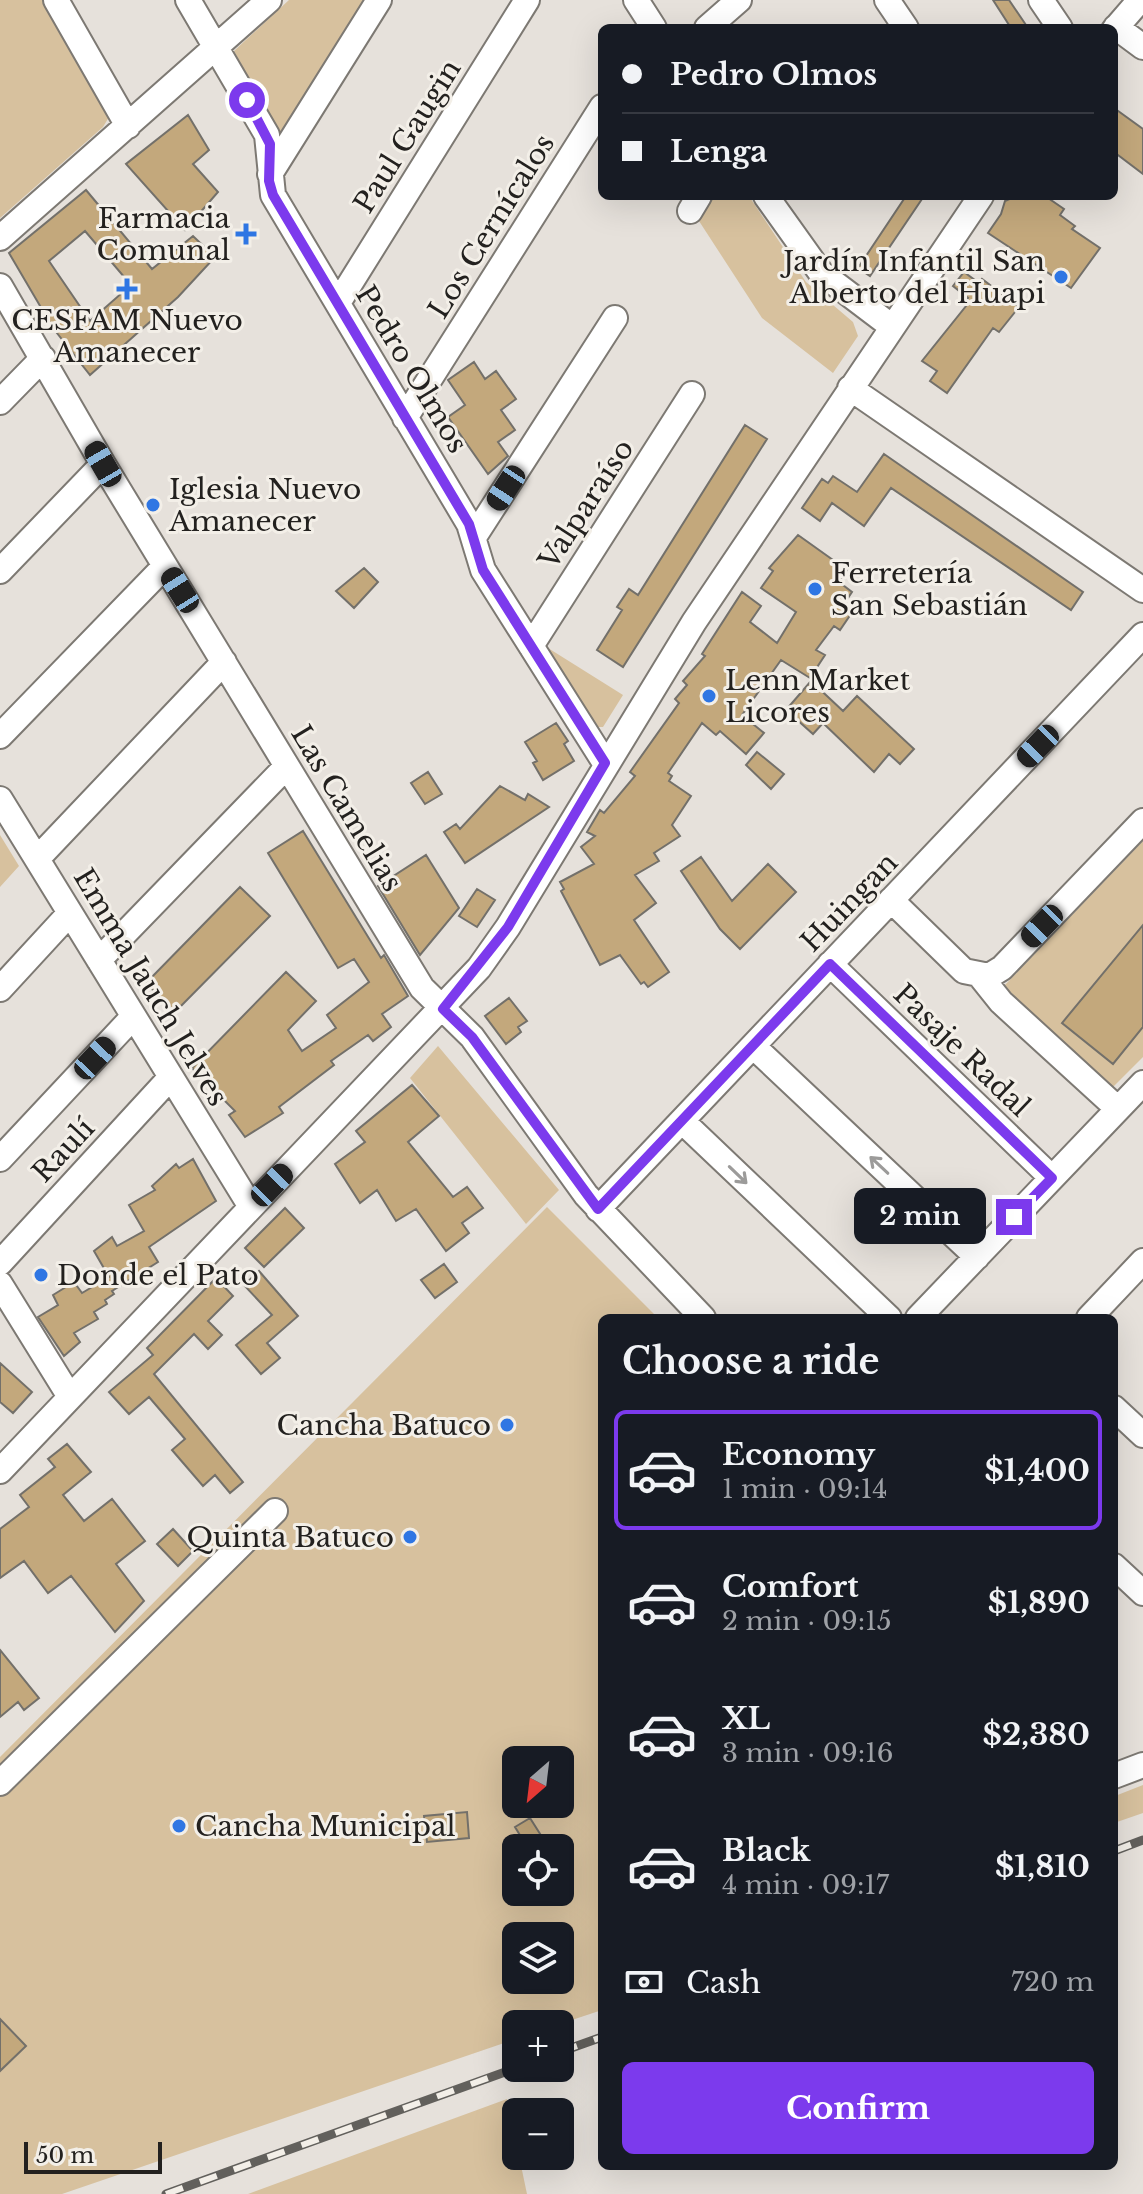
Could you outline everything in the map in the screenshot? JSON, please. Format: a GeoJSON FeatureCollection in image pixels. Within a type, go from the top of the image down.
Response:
{"type":"FeatureCollection","features":[{"type":"Feature","properties":{"kind":"street"},"geometry":{"type":"LineString","coordinates":[[56,0],[128,126]]}},
{"type":"Feature","properties":{"kind":"street","name":"Pedro Olmos"},"geometry":{"type":"LineString","coordinates":[[188,0],[267,135],[273,195],[474,537],[483,570],[605,763]]}},
{"type":"Feature","properties":{"kind":"street"},"geometry":{"type":"LineString","coordinates":[[0,238],[269,0]]}},
{"type":"Feature","properties":{"kind":"street"},"geometry":{"type":"LineString","coordinates":[[270,174],[379,0]]}},
{"type":"Feature","properties":{"kind":"street","name":"Paul Gaugin"},"geometry":{"type":"LineString","coordinates":[[338,303],[527,0]]}},
{"type":"Feature","properties":{"kind":"street"},"geometry":{"type":"LineString","coordinates":[[636,0],[651,24]]}},
{"type":"Feature","properties":{"kind":"street"},"geometry":{"type":"LineString","coordinates":[[712,24],[739,0]]}},
{"type":"Feature","properties":{"kind":"street"},"geometry":{"type":"LineString","coordinates":[[887,0],[903,24]]}},
{"type":"Feature","properties":{"kind":"street"},"geometry":{"type":"LineString","coordinates":[[1041,0],[1057,24]]}},
{"type":"Feature","properties":{"kind":"street"},"geometry":{"type":"LineString","coordinates":[[1118,25],[1140,0]]}},
{"type":"Feature","properties":{"kind":"street"},"geometry":{"type":"LineString","coordinates":[[1118,30],[1143,47]]}},
{"type":"Feature","properties":{"kind":"street","name":"Los Cernícalos"},"geometry":{"type":"LineString","coordinates":[[405,418],[598,113]]}},
{"type":"Feature","properties":{"kind":"street"},"geometry":{"type":"LineString","coordinates":[[769,200],[821,273],[891,326]]}},
{"type":"Feature","properties":{"kind":"street"},"geometry":{"type":"LineString","coordinates":[[4,1457],[70,1397],[443,1009],[508,927],[605,763],[694,622],[978,200]]}},
{"type":"Feature","properties":{"kind":"street","name":"Las Camelias"},"geometry":{"type":"LineString","coordinates":[[0,286],[103,464],[422,988],[472,1037],[598,1209],[699,1314]]}},
{"type":"Feature","properties":{"kind":"street"},"geometry":{"type":"LineString","coordinates":[[474,537],[615,318]]}},
{"type":"Feature","properties":{"kind":"street"},"geometry":{"type":"LineString","coordinates":[[0,402],[43,358]]}},
{"type":"Feature","properties":{"kind":"street"},"geometry":{"type":"LineString","coordinates":[[850,388],[1143,590]]}},
{"type":"Feature","properties":{"kind":"street","name":"Valparaíso"},"geometry":{"type":"LineString","coordinates":[[531,646],[692,394]]}},
{"type":"Feature","properties":{"kind":"street"},"geometry":{"type":"LineString","coordinates":[[0,571],[103,464]]}},
{"type":"Feature","properties":{"kind":"street"},"geometry":{"type":"LineString","coordinates":[[0,736],[165,566]]}},
{"type":"Feature","properties":{"kind":"street","name":"Huingan"},"geometry":{"type":"LineString","coordinates":[[598,1209],[1143,635]]}},
{"type":"Feature","properties":{"kind":"street"},"geometry":{"type":"LineString","coordinates":[[37,859],[224,662]]}},
{"type":"Feature","properties":{"kind":"street"},"geometry":{"type":"LineString","coordinates":[[99,960],[286,767]]}},
{"type":"Feature","properties":{"kind":"street","name":"Emma Jauch Jelves"},"geometry":{"type":"LineString","coordinates":[[0,799],[251,1207]]}},
{"type":"Feature","properties":{"kind":"street"},"geometry":{"type":"LineString","coordinates":[[981,977],[1002,968],[1143,821]]}},
{"type":"Feature","properties":{"kind":"street"},"geometry":{"type":"LineString","coordinates":[[891,900],[964,971],[981,977],[1001,1002],[1118,1109]]}},
{"type":"Feature","properties":{"kind":"street"},"geometry":{"type":"LineString","coordinates":[[0,989],[70,913]]}},
{"type":"Feature","properties":{"kind":"street","name":"Pasaje Radal"},"geometry":{"type":"LineString","coordinates":[[830,964],[1052,1178]]}},
{"type":"Feature","properties":{"kind":"street"},"geometry":{"type":"LineString","coordinates":[[0,1159],[133,1017]]}},
{"type":"Feature","properties":{"kind":"street"},"geometry":{"type":"LineString","coordinates":[[753,1046],[977,1257]]}},
{"type":"Feature","properties":{"kind":"street","name":"Raulí"},"geometry":{"type":"LineString","coordinates":[[0,1263],[170,1078]]}},
{"type":"Feature","properties":{"kind":"street"},"geometry":{"type":"LineString","coordinates":[[922,1314],[1143,1083]]}},
{"type":"Feature","properties":{"kind":"street"},"geometry":{"type":"LineString","coordinates":[[682,1121],[885,1314]]}},
{"type":"Feature","properties":{"kind":"street"},"geometry":{"type":"LineString","coordinates":[[1093,1314],[1140,1271]]}},
{"type":"Feature","properties":{"kind":"street"},"geometry":{"type":"LineString","coordinates":[[0,1284],[70,1397]]}},
{"type":"Feature","properties":{"kind":"street"},"geometry":{"type":"LineString","coordinates":[[1118,1412],[1143,1435]]}},
{"type":"Feature","properties":{"kind":"street"},"geometry":{"type":"LineString","coordinates":[[0,1783],[275,1511]]}},
{"type":"Feature","properties":{"kind":"street"},"geometry":{"type":"LineString","coordinates":[[1118,1570],[1143,1593]]}},
{"type":"Feature","properties":{"kind":"street"},"geometry":{"type":"LineString","coordinates":[[1118,1774],[1143,1765]]}},
{"type":"Feature","properties":{"kind":"shaded area"},"geometry":{"type":"Polygon","coordinates":[[[0,0],[45,0],[109,117],[103,127],[0,218],[0,0]]]}},
{"type":"Feature","properties":{"kind":"shaded area"},"geometry":{"type":"Polygon","coordinates":[[[289,0],[367,0],[281,138],[234,51],[289,0]]]}},
{"type":"Feature","properties":{"kind":"shaded area"},"geometry":{"type":"Polygon","coordinates":[[[712,200],[752,200],[806,282],[853,322],[858,336],[833,373],[762,318],[699,221],[712,200]]]}},
{"type":"Feature","properties":{"kind":"shaded area"},"geometry":{"type":"Polygon","coordinates":[[[548,648],[623,695],[603,727],[594,727],[546,653],[548,648]]]}},
{"type":"Feature","properties":{"kind":"shaded area"},"geometry":{"type":"Polygon","coordinates":[[[0,835],[19,866],[0,887],[0,835]]]}},
{"type":"Feature","properties":{"kind":"shaded area"},"geometry":{"type":"Polygon","coordinates":[[[1143,841],[1143,1057],[1112,1088],[1004,986],[1143,841]]]}},
{"type":"Feature","properties":{"kind":"shaded area"},"geometry":{"type":"Polygon","coordinates":[[[438,1046],[559,1190],[526,1224],[410,1078],[438,1046]]]}},
{"type":"Feature","properties":{"kind":"shaded area","name":"Quinta Batuco"},"geometry":{"type":"Polygon","coordinates":[[[547,1207],[654,1314],[598,1314],[598,2011],[574,2019],[574,2010],[502,2010],[502,2044],[62,2194],[0,2194],[0,1757],[547,1207]]]}},
{"type":"Feature","properties":{"kind":"shaded area"},"geometry":{"type":"Polygon","coordinates":[[[1143,1785],[1143,1813],[1118,1822],[1118,1795],[1143,1785]]]}},
{"type":"Feature","properties":{"kind":"shaded area"},"geometry":{"type":"Polygon","coordinates":[[[502,2101],[502,2170],[522,2170],[527,2194],[248,2194],[502,2101]]]}},
{"type":"Feature","properties":{"kind":"building"},"geometry":{"type":"Polygon","coordinates":[[[993,0],[1009,0],[1025,24],[1008,24],[993,0]]]}},
{"type":"Feature","properties":{"kind":"building"},"geometry":{"type":"Polygon","coordinates":[[[1118,111],[1143,129],[1143,174],[1118,155],[1118,111]]]}},
{"type":"Feature","properties":{"kind":"building"},"geometry":{"type":"Polygon","coordinates":[[[188,115],[209,150],[193,164],[218,192],[185,230],[126,164],[188,115]]]}},
{"type":"Feature","properties":{"kind":"building"},"geometry":{"type":"Polygon","coordinates":[[[86,190],[152,269],[193,236],[215,257],[178,297],[90,375],[53,328],[9,253],[86,190]],[[85,231],[49,261],[90,321],[131,285],[85,231]]]}},
{"type":"Feature","properties":{"kind":"building"},"geometry":{"type":"Polygon","coordinates":[[[903,200],[921,200],[870,276],[858,268],[903,200]]]}},
{"type":"Feature","properties":{"kind":"building"},"geometry":{"type":"Polygon","coordinates":[[[1051,200],[1064,209],[1060,215],[1075,226],[1072,229],[1100,248],[1071,288],[988,233],[1001,214],[1005,201],[1051,200]]]}},
{"type":"Feature","properties":{"kind":"building"},"geometry":{"type":"Polygon","coordinates":[[[964,272],[979,283],[982,279],[1019,307],[999,332],[993,328],[947,393],[930,381],[937,371],[922,361],[966,306],[963,304],[968,298],[953,286],[964,272]]]}},
{"type":"Feature","properties":{"kind":"building"},"geometry":{"type":"Polygon","coordinates":[[[474,362],[485,379],[496,371],[516,399],[501,410],[515,430],[498,442],[508,456],[488,474],[448,417],[465,405],[448,380],[474,362]]]}},
{"type":"Feature","properties":{"kind":"building"},"geometry":{"type":"Polygon","coordinates":[[[745,425],[767,439],[623,667],[597,650],[622,610],[617,607],[629,589],[638,595],[745,425]]]}},
{"type":"Feature","properties":{"kind":"building"},"geometry":{"type":"Polygon","coordinates":[[[884,454],[1083,592],[1071,610],[891,488],[864,526],[832,503],[820,521],[802,508],[822,479],[828,483],[833,476],[857,492],[884,454]]]}},
{"type":"Feature","properties":{"kind":"building"},"geometry":{"type":"Polygon","coordinates":[[[798,535],[847,570],[839,582],[852,592],[844,604],[853,611],[840,630],[834,626],[816,650],[825,655],[810,678],[781,660],[742,715],[764,733],[746,754],[720,731],[716,735],[702,723],[668,773],[672,776],[669,781],[691,796],[672,825],[680,836],[654,853],[659,861],[635,875],[656,903],[634,920],[669,972],[648,987],[644,982],[641,984],[620,955],[600,965],[561,891],[564,889],[560,882],[594,864],[581,847],[595,836],[587,832],[600,810],[604,813],[635,776],[630,772],[679,703],[675,699],[687,685],[683,681],[705,656],[702,654],[742,592],[761,606],[750,622],[777,643],[796,612],[761,588],[773,571],[769,568],[798,535]]]}},
{"type":"Feature","properties":{"kind":"building"},"geometry":{"type":"Polygon","coordinates":[[[364,568],[378,582],[354,608],[336,591],[364,568]]]}},
{"type":"Feature","properties":{"kind":"building"},"geometry":{"type":"Polygon","coordinates":[[[811,681],[843,711],[857,696],[914,749],[900,764],[889,754],[874,772],[823,723],[813,734],[786,710],[811,681]]]}},
{"type":"Feature","properties":{"kind":"building"},"geometry":{"type":"Polygon","coordinates":[[[556,723],[568,741],[564,744],[574,761],[543,780],[533,763],[537,761],[525,742],[556,723]]]}},
{"type":"Feature","properties":{"kind":"building"},"geometry":{"type":"Polygon","coordinates":[[[757,752],[784,774],[771,789],[746,765],[757,752]]]}},
{"type":"Feature","properties":{"kind":"building"},"geometry":{"type":"Polygon","coordinates":[[[428,772],[442,794],[425,804],[411,783],[428,772]]]}},
{"type":"Feature","properties":{"kind":"building"},"geometry":{"type":"Polygon","coordinates":[[[500,786],[525,800],[528,794],[549,807],[465,863],[444,832],[456,824],[460,829],[500,786]]]}},
{"type":"Feature","properties":{"kind":"building"},"geometry":{"type":"Polygon","coordinates":[[[303,831],[408,996],[382,1014],[391,1027],[373,1041],[368,1035],[331,1061],[334,1065],[279,1107],[283,1113],[245,1137],[229,1115],[235,1111],[192,1068],[286,972],[316,1001],[288,1030],[302,1051],[336,1028],[327,1015],[369,982],[354,959],[338,968],[268,853],[303,831]]]}},
{"type":"Feature","properties":{"kind":"building"},"geometry":{"type":"Polygon","coordinates":[[[426,855],[459,908],[420,955],[378,886],[426,855]]]}},
{"type":"Feature","properties":{"kind":"building"},"geometry":{"type":"Polygon","coordinates":[[[701,857],[732,901],[768,864],[796,892],[740,949],[720,929],[681,871],[701,857]]]}},
{"type":"Feature","properties":{"kind":"building"},"geometry":{"type":"Polygon","coordinates":[[[240,887],[270,916],[175,1012],[146,983],[240,887]]]}},
{"type":"Feature","properties":{"kind":"building"},"geometry":{"type":"Polygon","coordinates":[[[477,889],[495,900],[477,927],[459,916],[477,889]]]}},
{"type":"Feature","properties":{"kind":"building"},"geometry":{"type":"Polygon","coordinates":[[[1143,925],[1143,1027],[1113,1064],[1062,1023],[1143,925]]]}},
{"type":"Feature","properties":{"kind":"building"},"geometry":{"type":"Polygon","coordinates":[[[509,998],[527,1021],[518,1027],[521,1032],[506,1044],[485,1016],[509,998]]]}},
{"type":"Feature","properties":{"kind":"building"},"geometry":{"type":"Polygon","coordinates":[[[412,1085],[439,1116],[408,1142],[453,1197],[467,1187],[483,1208],[462,1223],[469,1233],[446,1251],[416,1209],[396,1221],[377,1190],[360,1203],[335,1164],[365,1142],[356,1131],[412,1085]]]}},
{"type":"Feature","properties":{"kind":"building"},"geometry":{"type":"Polygon","coordinates":[[[193,1159],[216,1201],[149,1247],[158,1262],[112,1291],[114,1294],[105,1300],[107,1304],[94,1312],[98,1319],[74,1333],[80,1342],[64,1356],[38,1317],[58,1305],[53,1295],[74,1282],[82,1293],[109,1277],[94,1251],[112,1237],[117,1246],[144,1231],[129,1205],[155,1190],[152,1186],[176,1164],[179,1168],[193,1159]]]}},
{"type":"Feature","properties":{"kind":"building"},"geometry":{"type":"Polygon","coordinates":[[[285,1208],[304,1228],[264,1267],[245,1248],[285,1208]]]}},
{"type":"Feature","properties":{"kind":"building"},"geometry":{"type":"Polygon","coordinates":[[[444,1264],[457,1282],[435,1298],[421,1280],[444,1264]]]}},
{"type":"Feature","properties":{"kind":"building"},"geometry":{"type":"Polygon","coordinates":[[[259,1271],[298,1316],[267,1343],[280,1358],[261,1374],[236,1345],[272,1315],[244,1285],[259,1271]]]}},
{"type":"Feature","properties":{"kind":"building"},"geometry":{"type":"Polygon","coordinates":[[[216,1278],[233,1296],[208,1321],[222,1335],[208,1349],[194,1334],[154,1374],[243,1482],[230,1493],[215,1475],[203,1486],[172,1450],[185,1439],[149,1397],[129,1414],[109,1392],[153,1355],[147,1348],[216,1278]]]}},
{"type":"Feature","properties":{"kind":"building"},"geometry":{"type":"Polygon","coordinates":[[[0,1363],[32,1392],[13,1413],[0,1402],[0,1363]]]}},
{"type":"Feature","properties":{"kind":"building"},"geometry":{"type":"Polygon","coordinates":[[[67,1444],[91,1472],[63,1495],[84,1521],[112,1499],[145,1541],[116,1564],[144,1601],[115,1632],[71,1576],[48,1593],[24,1561],[0,1578],[0,1529],[29,1507],[20,1495],[55,1467],[48,1459],[67,1444]]]}},
{"type":"Feature","properties":{"kind":"building"},"geometry":{"type":"Polygon","coordinates":[[[173,1529],[193,1551],[178,1566],[157,1544],[173,1529]]]}},
{"type":"Feature","properties":{"kind":"building"},"geometry":{"type":"Polygon","coordinates":[[[0,1650],[39,1698],[24,1710],[18,1702],[0,1717],[0,1650]]]}},
{"type":"Feature","properties":{"kind":"building"},"geometry":{"type":"Polygon","coordinates":[[[467,1812],[469,1838],[427,1842],[424,1816],[467,1812]]]}},
{"type":"Feature","properties":{"kind":"building"},"geometry":{"type":"Polygon","coordinates":[[[530,1818],[540,1834],[519,1834],[515,1827],[530,1818]]]}},
{"type":"Feature","properties":{"kind":"building"},"geometry":{"type":"Polygon","coordinates":[[[0,2019],[26,2046],[0,2071],[0,2019]]]}},
{"type":"Feature","properties":{"kind":"railway"},"geometry":{"type":"LineString","coordinates":[[1118,1849],[1143,1840]]}},
{"type":"Feature","properties":{"kind":"railway"},"geometry":{"type":"LineString","coordinates":[[574,2047],[598,2038]]}},
{"type":"Feature","properties":{"kind":"railway"},"geometry":{"type":"LineString","coordinates":[[166,2194],[502,2073]]}},
{"type":"Feature","properties":{"kind":"place","name":"Farmacia Comunal"},"geometry":{"type":"Point","coordinates":[246,234]}},
{"type":"Feature","properties":{"kind":"place","name":"Jardín Infantil San Alberto del Huapi"},"geometry":{"type":"Point","coordinates":[1061,277]}},
{"type":"Feature","properties":{"kind":"place","name":"CESFAM Nuevo Amanecer"},"geometry":{"type":"Point","coordinates":[127,289]}},
{"type":"Feature","properties":{"kind":"place","name":"Iglesia Nuevo Amanecer"},"geometry":{"type":"Point","coordinates":[153,505]}},
{"type":"Feature","properties":{"kind":"place","name":"Ferretería San Sebastián"},"geometry":{"type":"Point","coordinates":[815,589]}},
{"type":"Feature","properties":{"kind":"place","name":"Lenn Market Licores"},"geometry":{"type":"Point","coordinates":[709,696]}},
{"type":"Feature","properties":{"kind":"place","name":"Donde el Pato"},"geometry":{"type":"Point","coordinates":[41,1275]}},
{"type":"Feature","properties":{"kind":"place","name":"Cancha Batuco"},"geometry":{"type":"Point","coordinates":[507,1425]}},
{"type":"Feature","properties":{"kind":"place","name":"Quinta Batuco"},"geometry":{"type":"Point","coordinates":[410,1537]}},
{"type":"Feature","properties":{"kind":"place","name":"Cancha Municipal"},"geometry":{"type":"Point","coordinates":[179,1826]}},
{"type":"Feature","properties":{"kind":"route"},"geometry":{"type":"LineString","coordinates":[[247,100],[270,144],[269,181],[273,195],[469,524],[483,570],[605,763],[508,927],[479,968],[443,1009],[472,1037],[598,1209],[830,964],[1052,1178],[1014,1217]]}}]}
